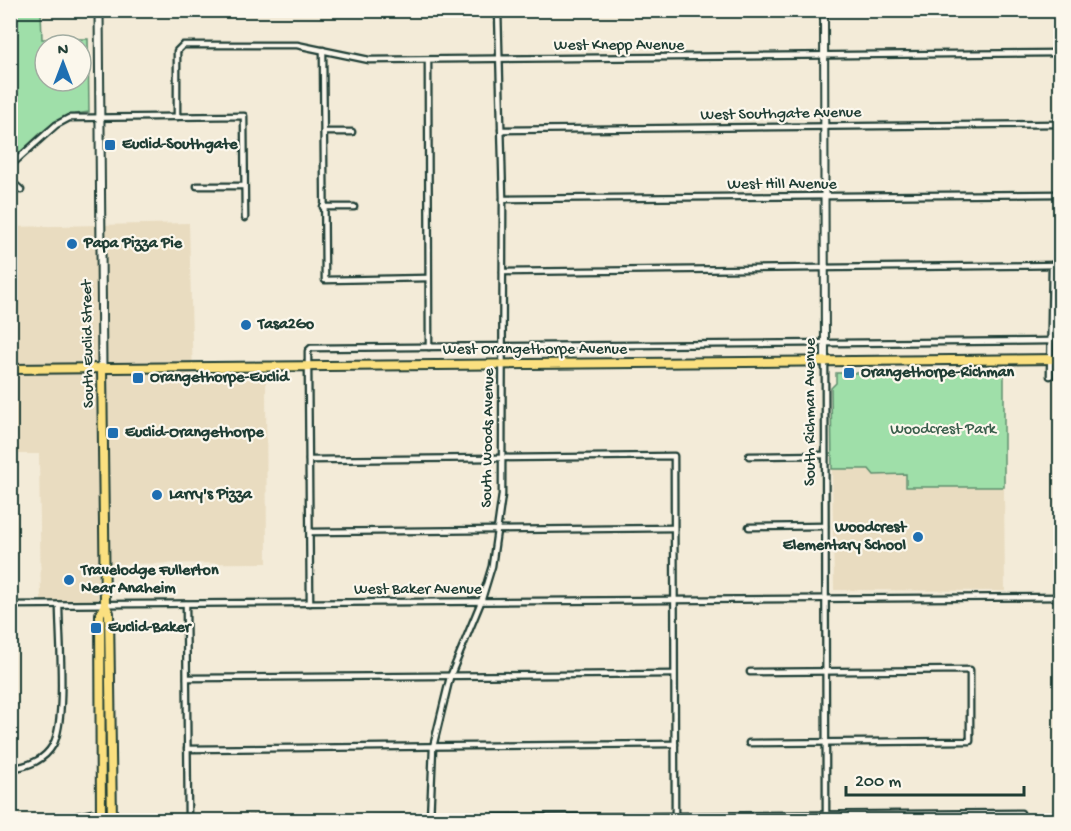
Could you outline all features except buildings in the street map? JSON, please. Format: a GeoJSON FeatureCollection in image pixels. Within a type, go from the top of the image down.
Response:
{"type":"FeatureCollection","features":[{"type":"Feature","properties":{"kind":"highway"},"geometry":{"type":"LineString","coordinates":[[68,820],[100,818],[113,820]]}},
{"type":"Feature","properties":{"kind":"main road","name":"South Euclid Street"},"geometry":{"type":"LineString","coordinates":[[99,10],[105,605],[109,613],[113,820]]}},
{"type":"Feature","properties":{"kind":"main road","name":"West Orangethorpe Avenue"},"geometry":{"type":"LineString","coordinates":[[10,369],[1060,359]]}},
{"type":"Feature","properties":{"kind":"main road","name":"South Euclid Street"},"geometry":{"type":"LineString","coordinates":[[100,818],[100,614],[105,605]]}},
{"type":"Feature","properties":{"kind":"street","name":"South Woods Avenue"},"geometry":{"type":"LineString","coordinates":[[430,819],[433,747],[450,677],[481,602],[492,566],[502,495],[503,199],[497,59],[498,10]]}},
{"type":"Feature","properties":{"kind":"street","name":"South Richman Avenue"},"geometry":{"type":"LineString","coordinates":[[824,14],[826,814]]}},
{"type":"Feature","properties":{"kind":"street","name":"West Knepp Avenue"},"geometry":{"type":"LineString","coordinates":[[177,117],[179,47],[297,45],[369,60],[1060,53]]}},
{"type":"Feature","properties":{"kind":"street"},"geometry":{"type":"LineString","coordinates":[[323,50],[325,280],[428,278]]}},
{"type":"Feature","properties":{"kind":"street"},"geometry":{"type":"LineString","coordinates":[[428,60],[429,347]]}},
{"type":"Feature","properties":{"kind":"street"},"geometry":{"type":"LineString","coordinates":[[10,166],[56,125],[69,118],[244,116],[245,218]]}},
{"type":"Feature","properties":{"kind":"street","name":"West Southgate Avenue"},"geometry":{"type":"LineString","coordinates":[[501,130],[1060,124]]}},
{"type":"Feature","properties":{"kind":"street"},"geometry":{"type":"LineString","coordinates":[[324,132],[352,132]]}},
{"type":"Feature","properties":{"kind":"street"},"geometry":{"type":"LineString","coordinates":[[10,180],[21,190]]}},
{"type":"Feature","properties":{"kind":"street"},"geometry":{"type":"LineString","coordinates":[[197,186],[244,186]]}},
{"type":"Feature","properties":{"kind":"street","name":"West Hill Avenue"},"geometry":{"type":"LineString","coordinates":[[503,199],[1060,194]]}},
{"type":"Feature","properties":{"kind":"street"},"geometry":{"type":"LineString","coordinates":[[323,207],[354,207]]}},
{"type":"Feature","properties":{"kind":"street"},"geometry":{"type":"LineString","coordinates":[[1050,376],[1052,265]]}},
{"type":"Feature","properties":{"kind":"street"},"geometry":{"type":"LineString","coordinates":[[503,272],[1060,265]]}},
{"type":"Feature","properties":{"kind":"street"},"geometry":{"type":"LineString","coordinates":[[310,603],[308,351],[311,348],[1051,341]]}},
{"type":"Feature","properties":{"kind":"street"},"geometry":{"type":"LineString","coordinates":[[749,456],[825,455]]}},
{"type":"Feature","properties":{"kind":"street"},"geometry":{"type":"LineString","coordinates":[[309,460],[674,456],[675,818]]}},
{"type":"Feature","properties":{"kind":"street"},"geometry":{"type":"LineString","coordinates":[[749,527],[825,526]]}},
{"type":"Feature","properties":{"kind":"street"},"geometry":{"type":"LineString","coordinates":[[309,532],[674,528]]}},
{"type":"Feature","properties":{"kind":"street","name":"West Baker Avenue"},"geometry":{"type":"LineString","coordinates":[[10,605],[1060,597]]}},
{"type":"Feature","properties":{"kind":"street"},"geometry":{"type":"LineString","coordinates":[[186,604],[188,820]]}},
{"type":"Feature","properties":{"kind":"street"},"geometry":{"type":"LineString","coordinates":[[10,770],[24,767],[46,754],[58,734],[59,605]]}},
{"type":"Feature","properties":{"kind":"street"},"geometry":{"type":"LineString","coordinates":[[749,743],[970,741],[970,670],[750,672]]}},
{"type":"Feature","properties":{"kind":"street"},"geometry":{"type":"LineString","coordinates":[[187,678],[674,674]]}},
{"type":"Feature","properties":{"kind":"street"},"geometry":{"type":"LineString","coordinates":[[187,749],[675,744]]}},
{"type":"Feature","properties":{"kind":"street"},"geometry":{"type":"LineString","coordinates":[[198,820],[675,818],[826,814],[1021,813]]}},
{"type":"Feature","properties":{"kind":"shaded area"},"geometry":{"type":"Polygon","coordinates":[[[189,223],[193,380],[266,379],[267,563],[98,564],[98,600],[41,602],[39,454],[11,454],[10,227],[189,223]]]}},
{"type":"Feature","properties":{"kind":"shaded area","name":"Woodcrest Elementary School"},"geometry":{"type":"Polygon","coordinates":[[[832,469],[869,469],[875,475],[906,474],[907,487],[1004,487],[1005,591],[834,590],[832,469]]]}},
{"type":"Feature","properties":{"kind":"green space"},"geometry":{"type":"Polygon","coordinates":[[[17,10],[41,11],[42,33],[33,33],[33,93],[89,93],[89,112],[76,114],[54,123],[11,162],[10,14],[17,10]]]}},
{"type":"Feature","properties":{"kind":"green space","name":"Woodcrest Park"},"geometry":{"type":"Polygon","coordinates":[[[1004,372],[1004,487],[906,487],[906,474],[874,475],[869,469],[832,469],[831,388],[836,383],[836,373],[1004,372]]]}},
{"type":"Feature","properties":{"kind":"waterway"},"geometry":{"type":"LineString","coordinates":[[509,10],[528,13],[709,10]]}},
{"type":"Feature","properties":{"kind":"place","name":"Euclid-Southgate"},"geometry":{"type":"Point","coordinates":[110,145]}},
{"type":"Feature","properties":{"kind":"place","name":"Papa Pizza Pie"},"geometry":{"type":"Point","coordinates":[72,244]}},
{"type":"Feature","properties":{"kind":"place","name":"Tasa2Go"},"geometry":{"type":"Point","coordinates":[246,325]}},
{"type":"Feature","properties":{"kind":"place","name":"Orangethorpe-Richman"},"geometry":{"type":"Point","coordinates":[849,373]}},
{"type":"Feature","properties":{"kind":"place","name":"Orangethorpe-Euclid"},"geometry":{"type":"Point","coordinates":[138,378]}},
{"type":"Feature","properties":{"kind":"place","name":"Euclid-Orangethorpe"},"geometry":{"type":"Point","coordinates":[113,433]}},
{"type":"Feature","properties":{"kind":"place","name":"Larry's Pizza"},"geometry":{"type":"Point","coordinates":[157,495]}},
{"type":"Feature","properties":{"kind":"place","name":"Woodcrest Elementary School"},"geometry":{"type":"Point","coordinates":[918,537]}},
{"type":"Feature","properties":{"kind":"place","name":"Travelodge Fullerton Near Anaheim"},"geometry":{"type":"Point","coordinates":[69,580]}},
{"type":"Feature","properties":{"kind":"place","name":"Euclid-Baker"},"geometry":{"type":"Point","coordinates":[96,628]}}]}
